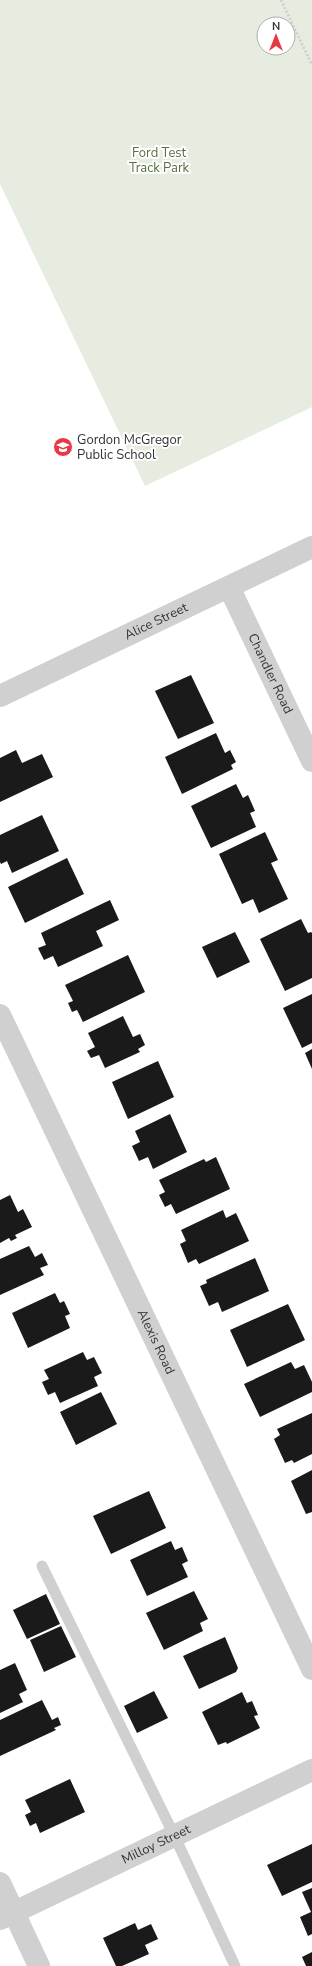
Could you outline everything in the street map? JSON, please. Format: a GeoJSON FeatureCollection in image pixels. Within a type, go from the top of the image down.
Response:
{"type":"FeatureCollection","features":[{"type":"Feature","properties":{"kind":"street","name":"Alice Street"},"geometry":{"type":"LineString","coordinates":[[0,696],[312,547]]}},
{"type":"Feature","properties":{"kind":"street","name":"Chandler Road"},"geometry":{"type":"LineString","coordinates":[[229,587],[312,761]]}},
{"type":"Feature","properties":{"kind":"street","name":"Alexis Road"},"geometry":{"type":"LineString","coordinates":[[0,1014],[312,1669]]}},
{"type":"Feature","properties":{"kind":"street","name":"Milloy Street"},"geometry":{"type":"LineString","coordinates":[[7,1915],[312,1770]]}},
{"type":"Feature","properties":{"kind":"street"},"geometry":{"type":"LineString","coordinates":[[0,1883],[7,1915],[39,1966]]}},
{"type":"Feature","properties":{"kind":"lane"},"geometry":{"type":"LineString","coordinates":[[42,1566],[174,1835],[235,1966]]}},
{"type":"Feature","properties":{"kind":"path"},"geometry":{"type":"LineString","coordinates":[[281,0],[312,65]]}},
{"type":"Feature","properties":{"kind":"green space","name":"Ford Test Track Park"},"geometry":{"type":"Polygon","coordinates":[[[0,0],[312,0],[312,407],[145,486],[0,184],[0,0]]]}},
{"type":"Feature","properties":{"kind":"building"},"geometry":{"type":"Polygon","coordinates":[[[191,675],[214,723],[178,739],[155,691],[191,675]]]}},
{"type":"Feature","properties":{"kind":"building"},"geometry":{"type":"Polygon","coordinates":[[[216,733],[225,753],[230,750],[236,762],[231,765],[233,769],[182,794],[165,757],[216,733]]]}},
{"type":"Feature","properties":{"kind":"building"},"geometry":{"type":"Polygon","coordinates":[[[16,750],[22,763],[42,754],[53,777],[0,802],[0,758],[16,750]]]}},
{"type":"Feature","properties":{"kind":"building"},"geometry":{"type":"Polygon","coordinates":[[[236,784],[243,798],[248,795],[255,811],[250,813],[256,827],[211,848],[191,806],[236,784]]]}},
{"type":"Feature","properties":{"kind":"building"},"geometry":{"type":"Polygon","coordinates":[[[42,815],[59,851],[12,873],[7,861],[1,864],[0,862],[0,835],[42,815]]]}},
{"type":"Feature","properties":{"kind":"building"},"geometry":{"type":"Polygon","coordinates":[[[265,832],[278,860],[271,863],[288,899],[259,913],[253,899],[242,904],[219,854],[265,832]]]}},
{"type":"Feature","properties":{"kind":"building"},"geometry":{"type":"Polygon","coordinates":[[[67,858],[84,894],[25,923],[8,887],[67,858]]]}},
{"type":"Feature","properties":{"kind":"building"},"geometry":{"type":"Polygon","coordinates":[[[110,900],[119,920],[96,931],[103,946],[58,967],[53,956],[44,960],[38,948],[46,945],[41,933],[110,900]]]}},
{"type":"Feature","properties":{"kind":"building"},"geometry":{"type":"Polygon","coordinates":[[[301,919],[308,933],[312,933],[312,978],[285,991],[260,939],[301,919]]]}},
{"type":"Feature","properties":{"kind":"building"},"geometry":{"type":"Polygon","coordinates":[[[235,932],[250,962],[217,978],[202,947],[235,932]]]}},
{"type":"Feature","properties":{"kind":"building"},"geometry":{"type":"Polygon","coordinates":[[[128,955],[145,992],[83,1022],[77,1010],[72,1012],[68,1003],[73,1001],[65,985],[128,955]]]}},
{"type":"Feature","properties":{"kind":"building"},"geometry":{"type":"Polygon","coordinates":[[[312,994],[312,1043],[302,1048],[283,1008],[312,994]]]}},
{"type":"Feature","properties":{"kind":"building"},"geometry":{"type":"Polygon","coordinates":[[[123,1016],[133,1037],[140,1034],[145,1045],[138,1049],[140,1052],[105,1068],[99,1055],[91,1058],[87,1051],[95,1047],[88,1033],[123,1016]]]}},
{"type":"Feature","properties":{"kind":"building"},"geometry":{"type":"Polygon","coordinates":[[[312,1049],[312,1069],[305,1053],[312,1049]]]}},
{"type":"Feature","properties":{"kind":"building"},"geometry":{"type":"Polygon","coordinates":[[[158,1061],[174,1097],[128,1119],[112,1082],[158,1061]]]}},
{"type":"Feature","properties":{"kind":"building"},"geometry":{"type":"Polygon","coordinates":[[[170,1114],[187,1152],[153,1169],[148,1157],[139,1161],[132,1146],[140,1142],[135,1131],[170,1114]]]}},
{"type":"Feature","properties":{"kind":"building"},"geometry":{"type":"Polygon","coordinates":[[[216,1157],[230,1189],[176,1214],[171,1204],[165,1207],[159,1195],[165,1192],[159,1180],[204,1159],[206,1162],[216,1157]]]}},
{"type":"Feature","properties":{"kind":"building"},"geometry":{"type":"Polygon","coordinates":[[[10,1195],[18,1212],[23,1209],[32,1227],[15,1235],[17,1238],[11,1241],[9,1238],[0,1243],[0,1200],[10,1195]]]}},
{"type":"Feature","properties":{"kind":"building"},"geometry":{"type":"Polygon","coordinates":[[[223,1210],[226,1218],[236,1213],[249,1241],[199,1264],[196,1259],[188,1263],[180,1244],[186,1241],[181,1230],[223,1210]]]}},
{"type":"Feature","properties":{"kind":"building"},"geometry":{"type":"Polygon","coordinates":[[[29,1246],[35,1257],[42,1253],[48,1265],[40,1268],[44,1275],[0,1295],[0,1259],[29,1246]]]}},
{"type":"Feature","properties":{"kind":"building"},"geometry":{"type":"Polygon","coordinates":[[[255,1258],[269,1291],[222,1312],[218,1302],[209,1306],[200,1286],[207,1283],[206,1280],[255,1258]]]}},
{"type":"Feature","properties":{"kind":"building"},"geometry":{"type":"Polygon","coordinates":[[[55,1293],[60,1303],[64,1301],[70,1314],[65,1316],[70,1328],[28,1348],[12,1313],[55,1293]]]}},
{"type":"Feature","properties":{"kind":"building"},"geometry":{"type":"Polygon","coordinates":[[[288,1304],[305,1340],[247,1367],[230,1330],[288,1304]]]}},
{"type":"Feature","properties":{"kind":"building"},"geometry":{"type":"Polygon","coordinates":[[[83,1352],[87,1360],[94,1357],[102,1373],[94,1377],[98,1386],[60,1403],[55,1392],[48,1395],[42,1382],[49,1379],[44,1370],[83,1352]]]}},
{"type":"Feature","properties":{"kind":"building"},"geometry":{"type":"Polygon","coordinates":[[[291,1362],[295,1369],[304,1365],[312,1382],[312,1392],[260,1417],[244,1384],[291,1362]]]}},
{"type":"Feature","properties":{"kind":"building"},"geometry":{"type":"Polygon","coordinates":[[[101,1392],[117,1424],[76,1445],[60,1412],[101,1392]]]}},
{"type":"Feature","properties":{"kind":"building"},"geometry":{"type":"Polygon","coordinates":[[[312,1413],[312,1454],[294,1463],[292,1460],[285,1463],[274,1439],[280,1435],[277,1429],[312,1413]]]}},
{"type":"Feature","properties":{"kind":"building"},"geometry":{"type":"Polygon","coordinates":[[[312,1470],[312,1512],[306,1514],[291,1481],[312,1470]]]}},
{"type":"Feature","properties":{"kind":"building"},"geometry":{"type":"Polygon","coordinates":[[[149,1491],[166,1528],[111,1554],[93,1516],[149,1491]]]}},
{"type":"Feature","properties":{"kind":"building"},"geometry":{"type":"Polygon","coordinates":[[[171,1541],[175,1550],[182,1547],[188,1561],[182,1564],[188,1577],[147,1596],[130,1560],[171,1541]]]}},
{"type":"Feature","properties":{"kind":"building"},"geometry":{"type":"Polygon","coordinates":[[[194,1591],[208,1619],[200,1623],[203,1631],[164,1650],[146,1613],[194,1591]]]}},
{"type":"Feature","properties":{"kind":"building"},"geometry":{"type":"Polygon","coordinates":[[[46,1594],[60,1624],[27,1639],[13,1610],[46,1594]]]}},
{"type":"Feature","properties":{"kind":"building"},"geometry":{"type":"Polygon","coordinates":[[[61,1626],[76,1657],[44,1672],[30,1640],[61,1626]]]}},
{"type":"Feature","properties":{"kind":"building"},"geometry":{"type":"Polygon","coordinates":[[[225,1637],[238,1668],[236,1672],[199,1689],[183,1656],[225,1637]]]}},
{"type":"Feature","properties":{"kind":"building"},"geometry":{"type":"Polygon","coordinates":[[[15,1663],[27,1690],[19,1694],[23,1702],[0,1713],[0,1670],[15,1663]]]}},
{"type":"Feature","properties":{"kind":"building"},"geometry":{"type":"Polygon","coordinates":[[[154,1691],[168,1718],[137,1733],[124,1706],[154,1691]]]}},
{"type":"Feature","properties":{"kind":"building"},"geometry":{"type":"Polygon","coordinates":[[[242,1692],[247,1703],[252,1701],[258,1715],[254,1716],[260,1728],[227,1744],[226,1742],[218,1745],[202,1712],[242,1692]]]}},
{"type":"Feature","properties":{"kind":"building"},"geometry":{"type":"Polygon","coordinates":[[[42,1700],[52,1720],[58,1717],[61,1725],[54,1728],[56,1730],[0,1756],[0,1720],[42,1700]]]}},
{"type":"Feature","properties":{"kind":"building"},"geometry":{"type":"Polygon","coordinates":[[[70,1779],[85,1812],[40,1833],[36,1823],[30,1826],[25,1815],[31,1812],[25,1800],[70,1779]]]}},
{"type":"Feature","properties":{"kind":"building"},"geometry":{"type":"Polygon","coordinates":[[[312,1844],[312,1882],[282,1896],[267,1865],[312,1844]]]}},
{"type":"Feature","properties":{"kind":"building"},"geometry":{"type":"Polygon","coordinates":[[[312,1888],[312,1934],[308,1936],[300,1917],[311,1912],[302,1892],[312,1888]]]}},
{"type":"Feature","properties":{"kind":"building"},"geometry":{"type":"Polygon","coordinates":[[[135,1923],[138,1930],[151,1924],[158,1939],[145,1945],[149,1954],[122,1966],[116,1966],[103,1938],[135,1923]]]}},
{"type":"Feature","properties":{"kind":"building"},"geometry":{"type":"Polygon","coordinates":[[[312,1952],[312,1966],[306,1966],[302,1957],[312,1952]]]}},
{"type":"Feature","properties":{"kind":"place","name":"Gordon McGregor Public School"},"geometry":{"type":"Point","coordinates":[63,447]}}]}
